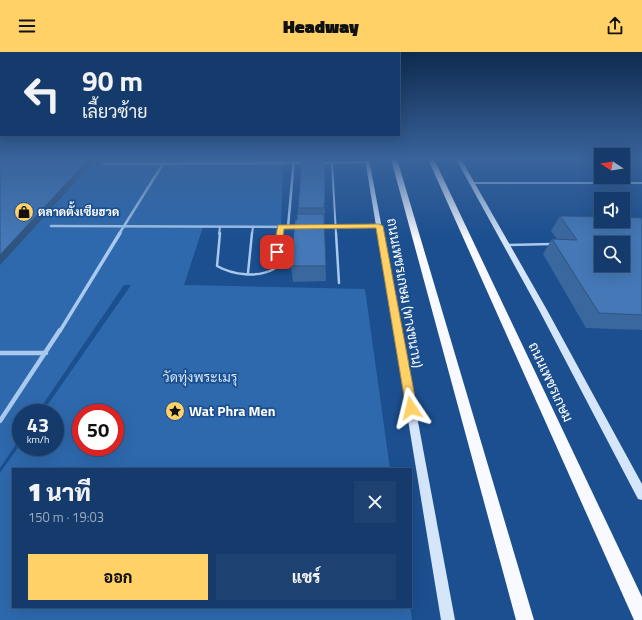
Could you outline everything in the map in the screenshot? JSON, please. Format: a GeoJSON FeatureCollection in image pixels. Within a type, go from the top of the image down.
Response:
{"type":"FeatureCollection","features":[{"type":"Feature","properties":{"kind":"highway"},"geometry":{"type":"LineString","coordinates":[[402,186],[525,620]]}},
{"type":"Feature","properties":{"kind":"highway","name":"ถนนเพชรเกษม"},"geometry":{"type":"LineString","coordinates":[[443,186],[642,617]]}},
{"type":"Feature","properties":{"kind":"main road","name":"ถนนเพชรเกษม (ทางขนาน)"},"geometry":{"type":"LineString","coordinates":[[372,186],[448,620]]}},
{"type":"Feature","properties":{"kind":"main road"},"geometry":{"type":"LineString","coordinates":[[472,186],[543,310],[642,495]]}},
{"type":"Feature","properties":{"kind":"street"},"geometry":{"type":"LineString","coordinates":[[0,421],[46,353],[150,186]]}},
{"type":"Feature","properties":{"kind":"street"},"geometry":{"type":"LineString","coordinates":[[288,227],[292,186]]}},
{"type":"Feature","properties":{"kind":"street"},"geometry":{"type":"LineString","coordinates":[[50,226],[302,227]]}},
{"type":"Feature","properties":{"kind":"street"},"geometry":{"type":"LineString","coordinates":[[316,226],[379,226]]}},
{"type":"Feature","properties":{"kind":"street"},"geometry":{"type":"LineString","coordinates":[[0,354],[46,353]]}},
{"type":"Feature","properties":{"kind":"lane"},"geometry":{"type":"LineString","coordinates":[[334,186],[339,283]]}},
{"type":"Feature","properties":{"kind":"lane"},"geometry":{"type":"LineString","coordinates":[[220,227],[218,266],[222,270],[232,272],[264,274],[274,269],[281,227]]}},
{"type":"Feature","properties":{"kind":"lane"},"geometry":{"type":"LineString","coordinates":[[248,273],[253,227]]}},
{"type":"Feature","properties":{"kind":"lane"},"geometry":{"type":"LineString","coordinates":[[506,245],[553,244]]}},
{"type":"Feature","properties":{"kind":"green space","name":"วัดทุ่งพระเมรุ"},"geometry":{"type":"Polygon","coordinates":[[[72,186],[282,186],[281,227],[203,227],[184,285],[365,289],[390,468],[12,468],[12,608],[410,608],[412,620],[0,620],[0,473],[12,456],[64,456],[64,404],[48,404],[131,285],[124,285],[43,404],[12,404],[12,450],[0,468],[0,265],[72,186]]]}},
{"type":"Feature","properties":{"kind":"building"},"geometry":{"type":"Polygon","coordinates":[[[0,186],[64,186],[0,255],[0,186]]]}},
{"type":"Feature","properties":{"kind":"building"},"geometry":{"type":"Polygon","coordinates":[[[300,186],[325,186],[324,208],[298,208],[300,186]]]}},
{"type":"Feature","properties":{"kind":"building"},"geometry":{"type":"Polygon","coordinates":[[[297,214],[324,214],[326,266],[291,266],[295,220],[297,220],[297,214]]]}},
{"type":"Feature","properties":{"kind":"building"},"geometry":{"type":"Polygon","coordinates":[[[560,216],[594,217],[594,228],[630,228],[630,217],[642,218],[642,315],[599,313],[552,239],[577,240],[560,216]]]}},
{"type":"Feature","properties":{"kind":"place","name":"ตลาดตั้งเซียฮวด"},"geometry":{"type":"Point","coordinates":[24,212]}},
{"type":"Feature","properties":{"kind":"place","name":"Wat Phra Men"},"geometry":{"type":"Point","coordinates":[175,411]}},
{"type":"Feature","properties":{"kind":"route"},"geometry":{"type":"LineString","coordinates":[[277,252],[281,227],[379,226],[411,408]]}}]}
